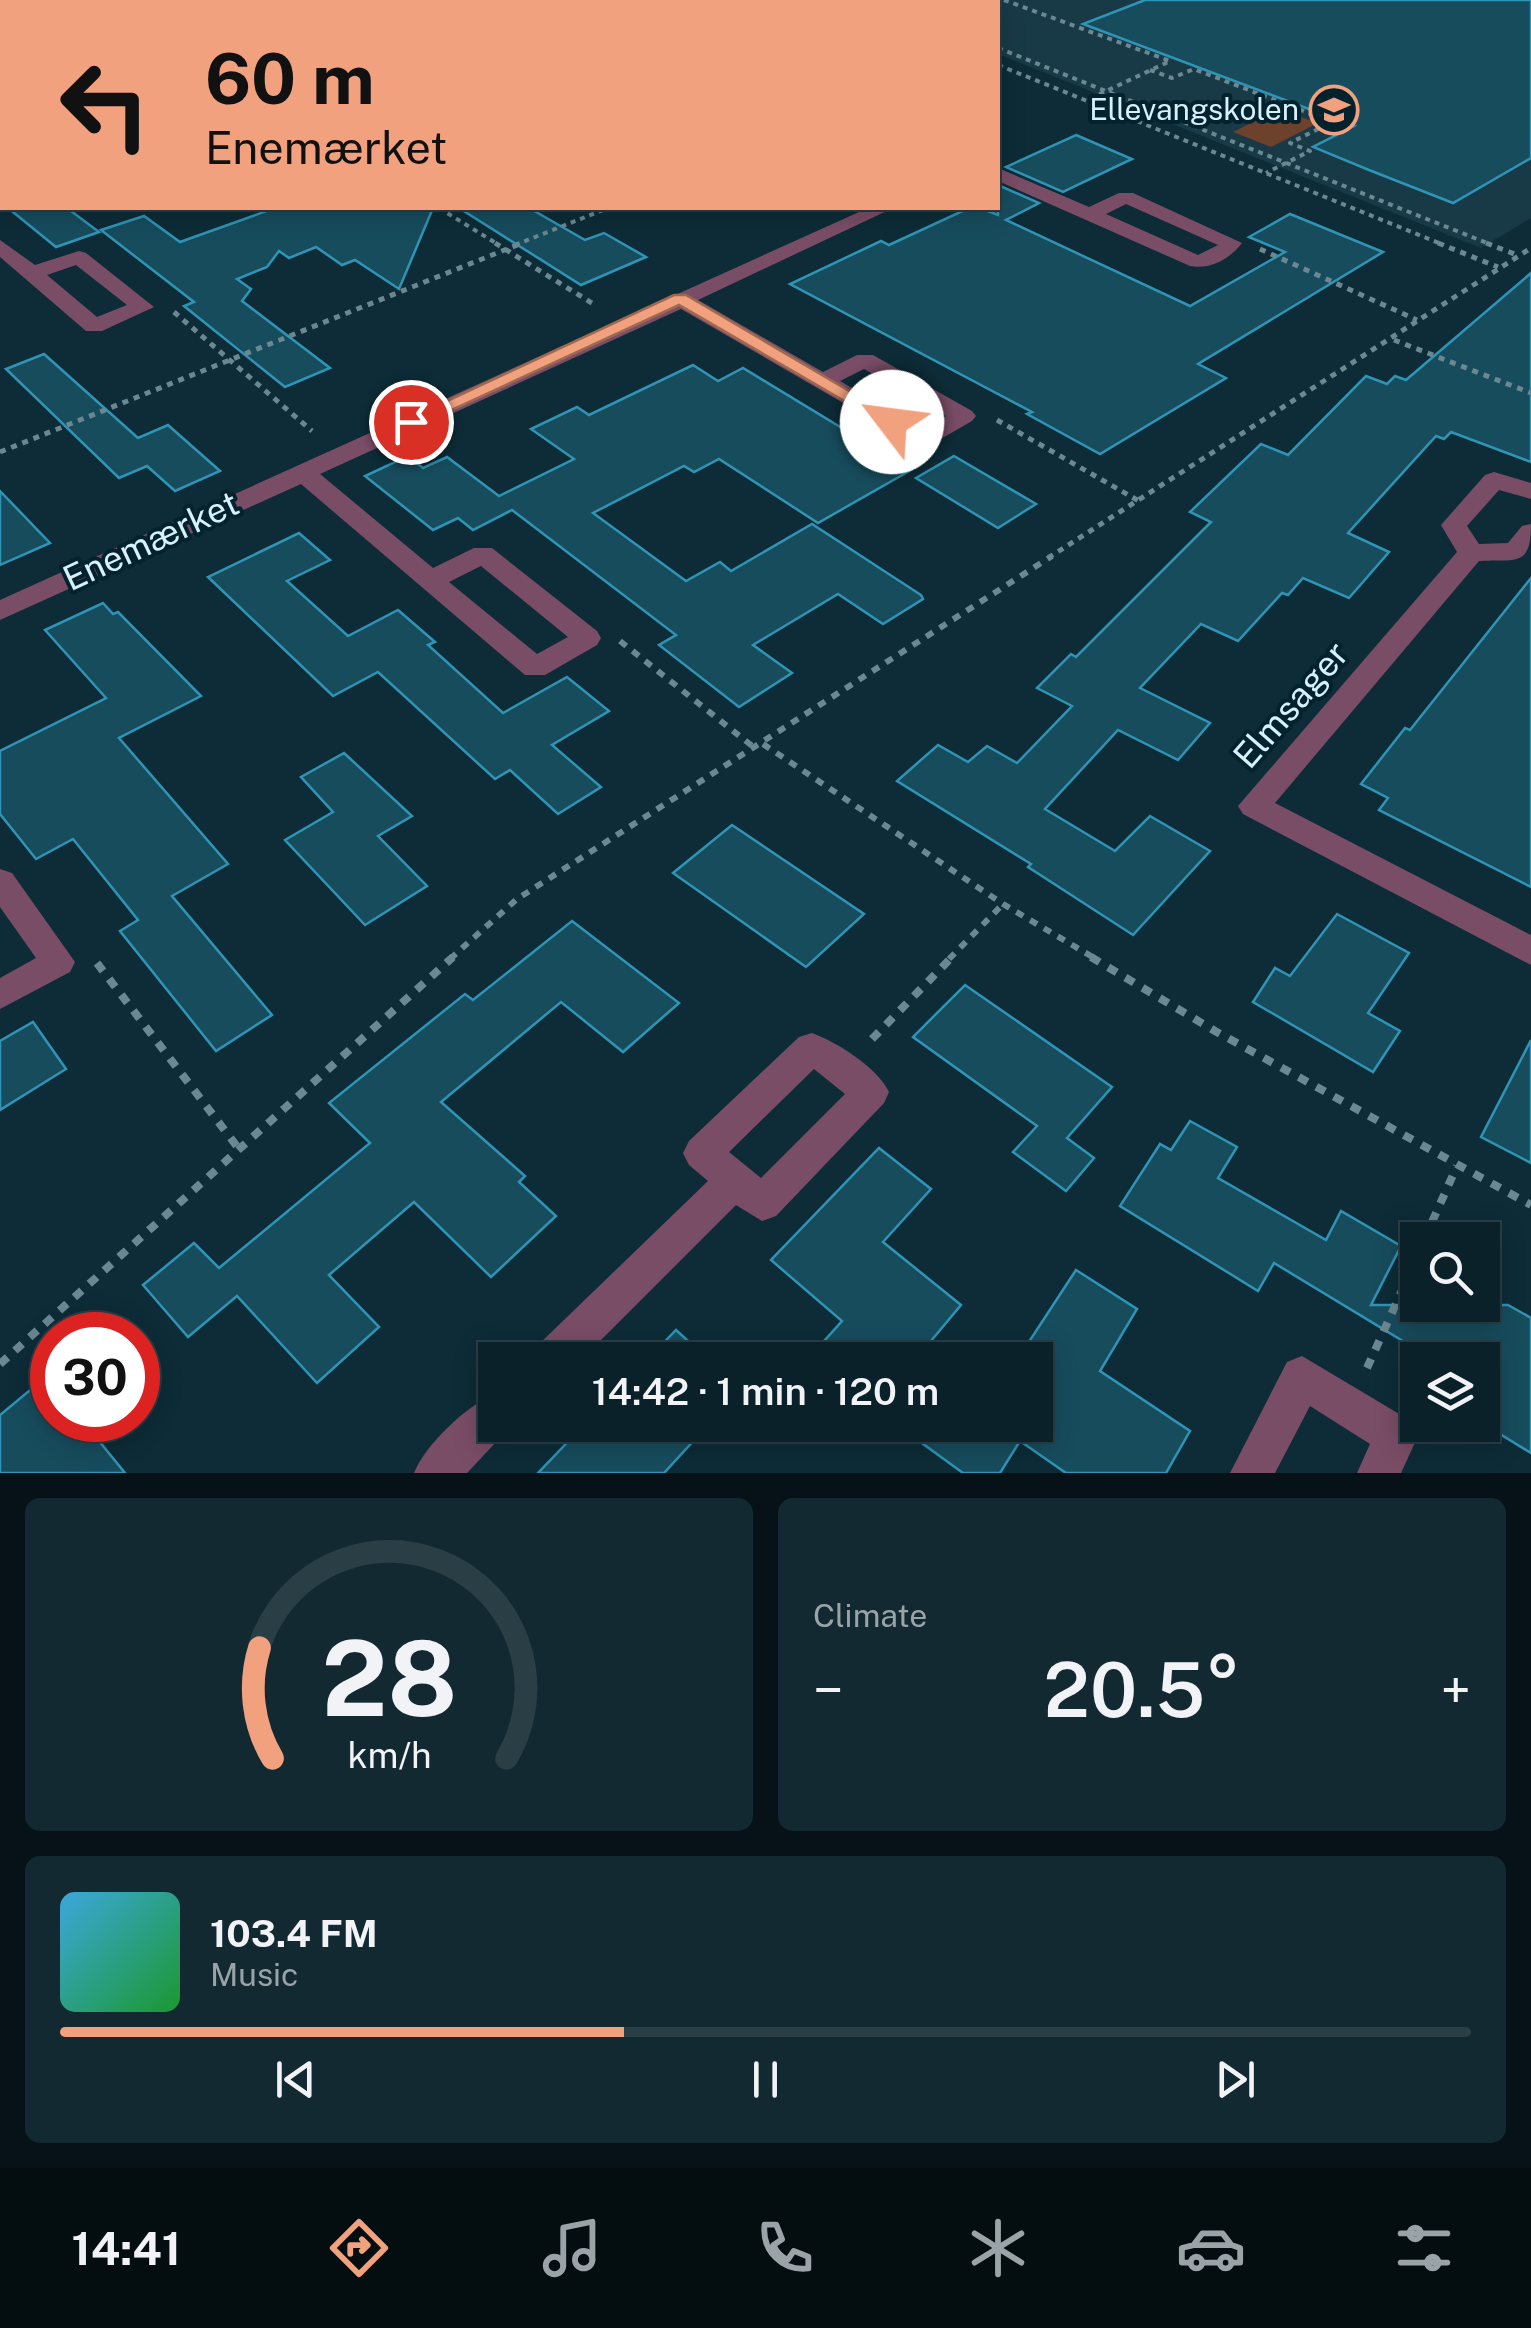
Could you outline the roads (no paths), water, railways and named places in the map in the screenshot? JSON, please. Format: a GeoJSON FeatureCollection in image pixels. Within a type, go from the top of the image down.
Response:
{"type":"FeatureCollection","features":[{"type":"Feature","properties":{"kind":"street"},"geometry":{"type":"LineString","coordinates":[[1000,175],[1198,262],[1221,254],[1232,243],[1126,197],[1091,214]]}},
{"type":"Feature","properties":{"kind":"street","name":"Enemærket"},"geometry":{"type":"LineString","coordinates":[[0,611],[879,210]]}},
{"type":"Feature","properties":{"kind":"street"},"geometry":{"type":"LineString","coordinates":[[0,246],[32,274],[94,326],[143,307],[79,257],[32,274]]}},
{"type":"Feature","properties":{"kind":"street"},"geometry":{"type":"LineString","coordinates":[[680,299],[822,381],[923,439],[964,416],[865,360],[822,381]]}},
{"type":"Feature","properties":{"kind":"street"},"geometry":{"type":"LineString","coordinates":[[302,472],[534,668],[587,638],[483,554],[431,580]]}},
{"type":"Feature","properties":{"kind":"street"},"geometry":{"type":"LineString","coordinates":[[1531,491],[1494,480],[1454,525],[1471,552],[1516,550],[1531,532]]}},
{"type":"Feature","properties":{"kind":"street","name":"Elmsager"},"geometry":{"type":"LineString","coordinates":[[1471,552],[1254,806],[1531,951]]}},
{"type":"Feature","properties":{"kind":"street"},"geometry":{"type":"LineString","coordinates":[[0,882],[58,962],[0,995]]}},
{"type":"Feature","properties":{"kind":"street"},"geometry":{"type":"LineString","coordinates":[[812,1048],[871,1092],[762,1202],[736,1180],[702,1153],[812,1048]]}},
{"type":"Feature","properties":{"kind":"street"},"geometry":{"type":"LineString","coordinates":[[570,1342],[736,1180]]}},
{"type":"Feature","properties":{"kind":"street"},"geometry":{"type":"LineString","coordinates":[[1252,1473],[1302,1377],[1396,1436],[1379,1473]]}},
{"type":"Feature","properties":{"kind":"street"},"geometry":{"type":"LineString","coordinates":[[436,1473],[478,1432]]}},
{"type":"Feature","properties":{"kind":"place","name":"Ellevangskolen"},"geometry":{"type":"Point","coordinates":[1334,110]}}]}
